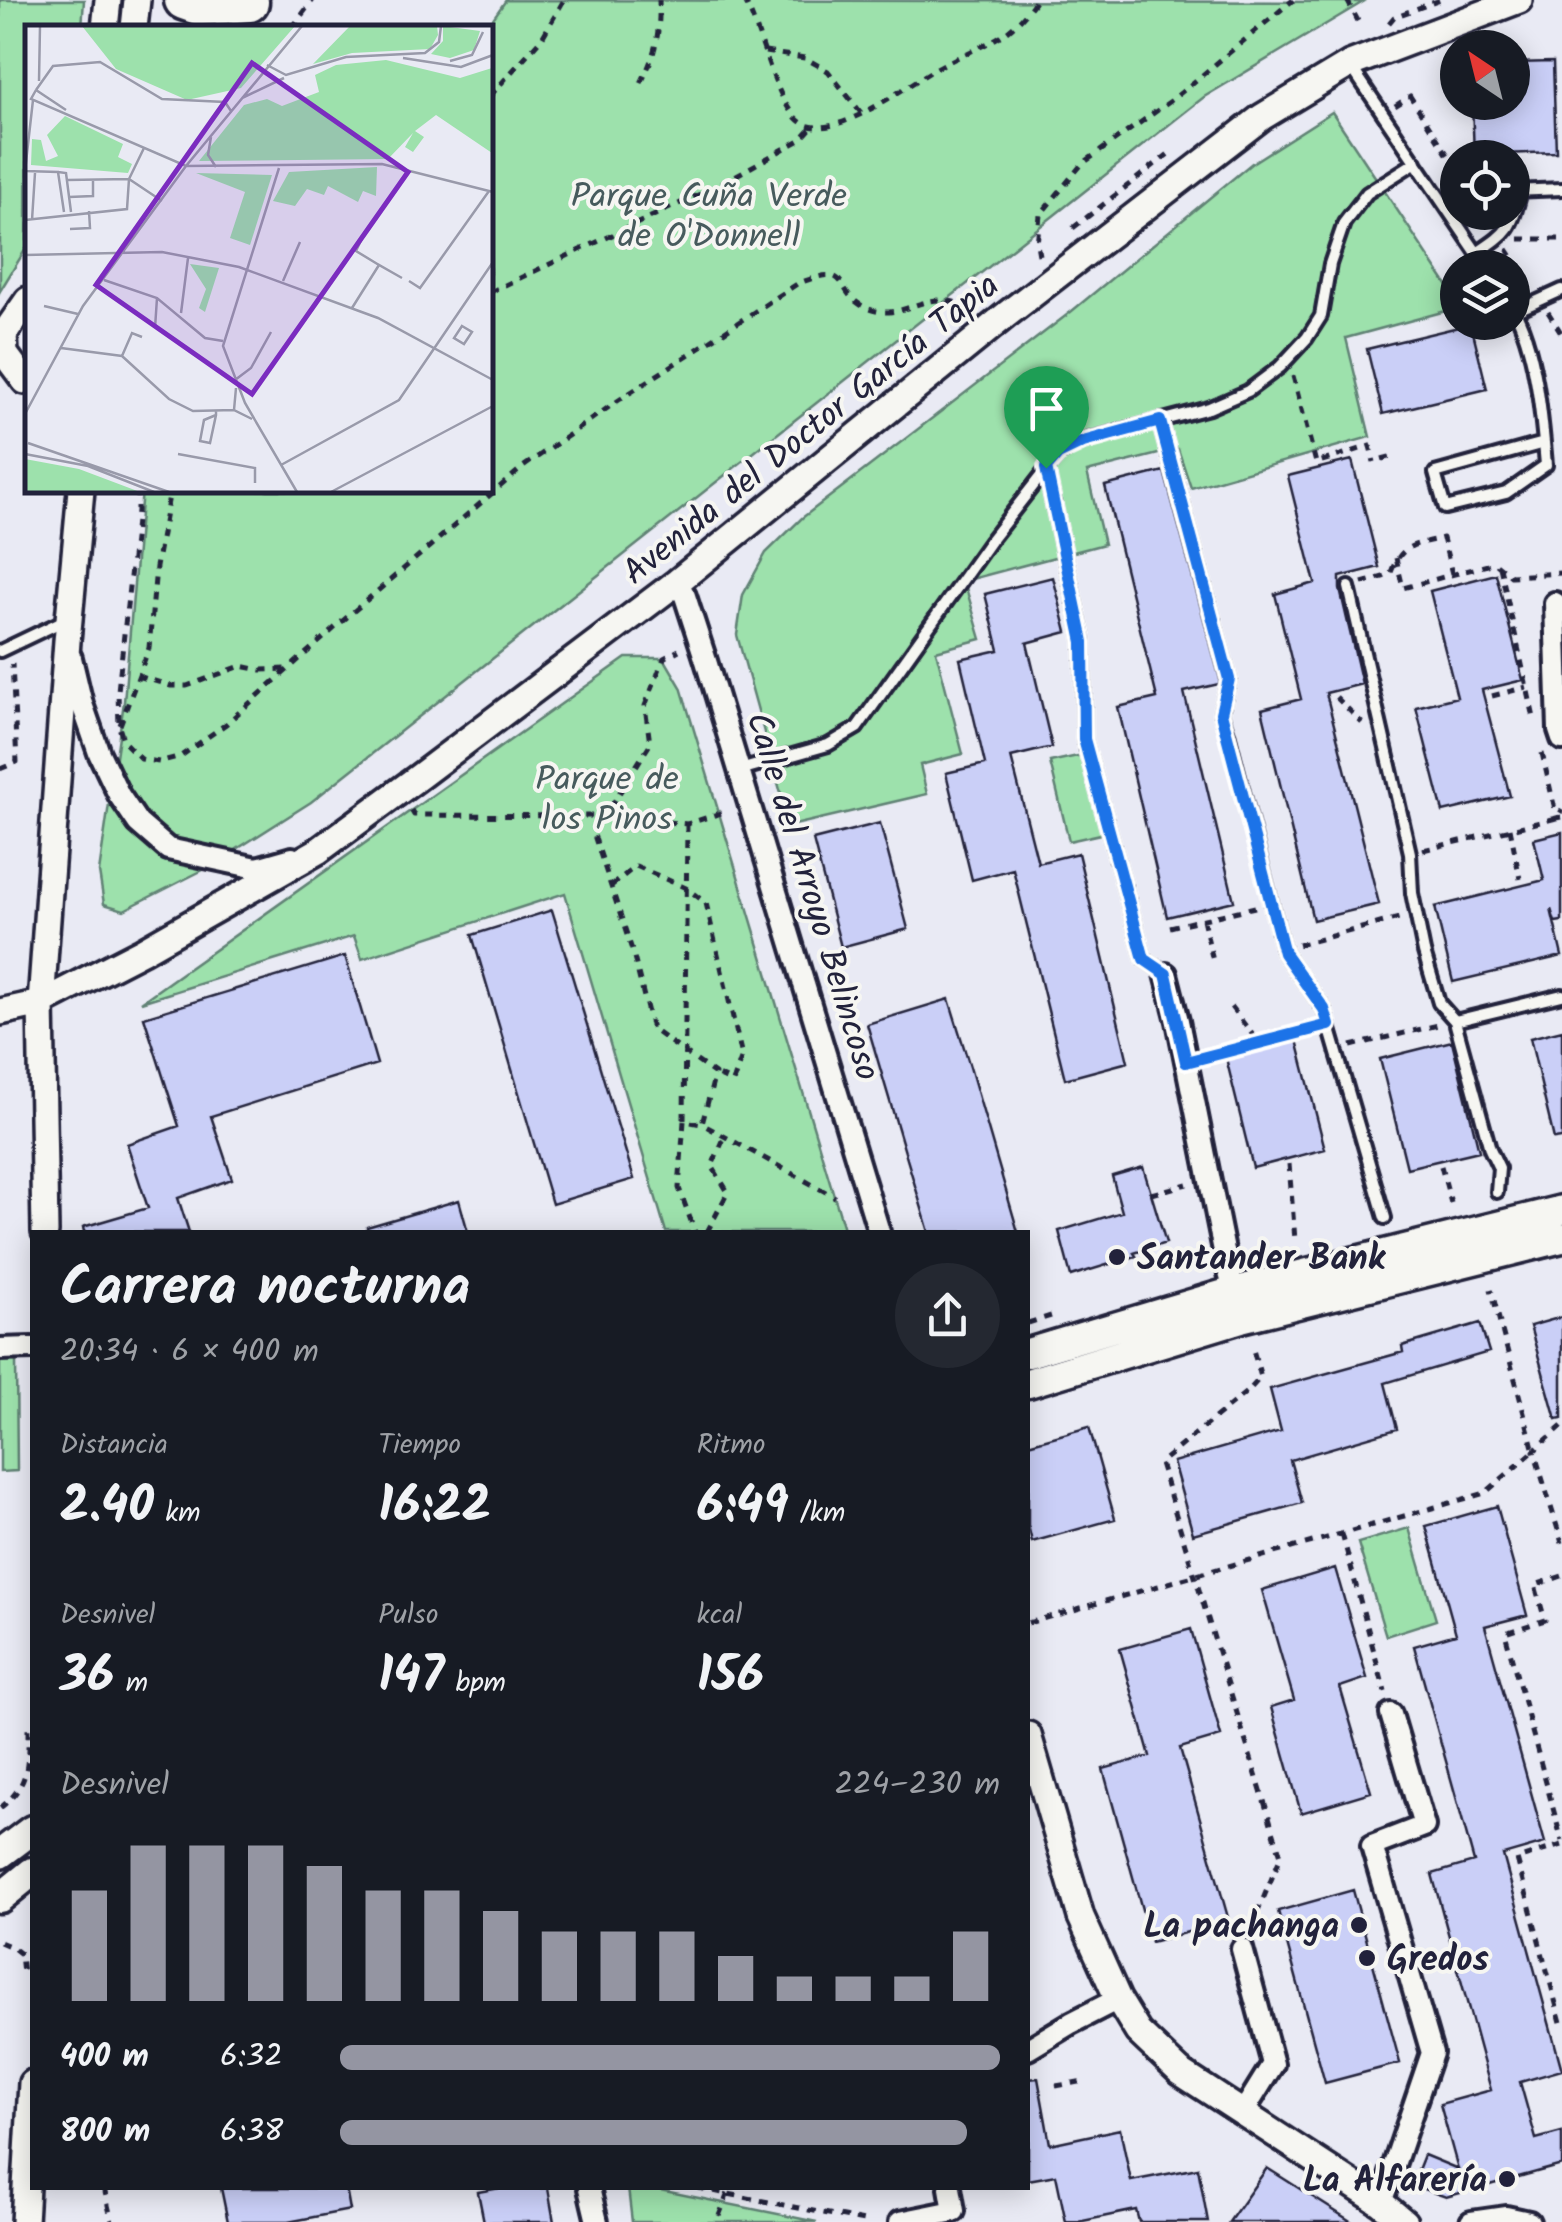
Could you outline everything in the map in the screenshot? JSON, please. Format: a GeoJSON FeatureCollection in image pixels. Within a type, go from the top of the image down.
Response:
{"type":"FeatureCollection","features":[{"type":"Feature","properties":{"kind":"highway"},"geometry":{"type":"LineString","coordinates":[[184,0],[201,6],[243,10]]}},
{"type":"Feature","properties":{"kind":"main road"},"geometry":{"type":"LineString","coordinates":[[1030,1382],[1238,1305],[1562,1210]]}},
{"type":"Feature","properties":{"kind":"main road"},"geometry":{"type":"LineString","coordinates":[[1030,1352],[1562,1238]]}},
{"type":"Feature","properties":{"kind":"main road"},"geometry":{"type":"LineString","coordinates":[[0,1854],[30,1832]]}},
{"type":"Feature","properties":{"kind":"main road"},"geometry":{"type":"LineString","coordinates":[[0,1898],[30,1874]]}},
{"type":"Feature","properties":{"kind":"street"},"geometry":{"type":"LineString","coordinates":[[105,25],[108,0]]}},
{"type":"Feature","properties":{"kind":"street"},"geometry":{"type":"LineString","coordinates":[[134,25],[137,0]]}},
{"type":"Feature","properties":{"kind":"street","name":"Avenida del Doctor García Tapia"},"geometry":{"type":"LineString","coordinates":[[0,1012],[41,1002],[142,951],[318,851],[676,582],[1006,314],[1262,117],[1350,64],[1519,0]]}},
{"type":"Feature","properties":{"kind":"street"},"geometry":{"type":"LineString","coordinates":[[17,383],[4,354],[2,337],[25,304]]}},
{"type":"Feature","properties":{"kind":"street"},"geometry":{"type":"LineString","coordinates":[[44,1230],[41,1002],[81,492]]}},
{"type":"Feature","properties":{"kind":"street","name":"Calle del Arroyo Belincoso"},"geometry":{"type":"LineString","coordinates":[[676,582],[685,596],[699,638],[879,1230]]}},
{"type":"Feature","properties":{"kind":"street"},"geometry":{"type":"LineString","coordinates":[[1555,603],[1558,730],[1562,739]]}},
{"type":"Feature","properties":{"kind":"street","name":"Avenida del Doctor García Tapia"},"geometry":{"type":"LineString","coordinates":[[68,629],[82,704],[99,753],[119,796],[138,822],[168,849],[258,868],[318,851]]}},
{"type":"Feature","properties":{"kind":"street"},"geometry":{"type":"LineString","coordinates":[[1166,974],[1238,1305]]}},
{"type":"Feature","properties":{"kind":"street"},"geometry":{"type":"LineString","coordinates":[[0,1349],[30,1348]]}},
{"type":"Feature","properties":{"kind":"street"},"geometry":{"type":"LineString","coordinates":[[1381,2203],[1432,2053],[1372,1846],[1424,1826],[1391,1714]]}},
{"type":"Feature","properties":{"kind":"street"},"geometry":{"type":"LineString","coordinates":[[1030,1742],[1081,1917],[1118,2000],[1138,2032],[1180,2072],[1404,2222]]}},
{"type":"Feature","properties":{"kind":"street"},"geometry":{"type":"LineString","coordinates":[[1242,1949],[1273,2064],[1242,2114]]}},
{"type":"Feature","properties":{"kind":"street"},"geometry":{"type":"LineString","coordinates":[[1030,2048],[1118,2000]]}},
{"type":"Feature","properties":{"kind":"street"},"geometry":{"type":"LineString","coordinates":[[24,2222],[30,2150]]}},
{"type":"Feature","properties":{"kind":"street"},"geometry":{"type":"LineString","coordinates":[[589,2190],[596,2222]]}},
{"type":"Feature","properties":{"kind":"street"},"geometry":{"type":"LineString","coordinates":[[900,2222],[954,2211],[950,2190]]}},
{"type":"Feature","properties":{"kind":"street"},"geometry":{"type":"LineString","coordinates":[[1471,2222],[1506,2217],[1529,2222]]}},
{"type":"Feature","properties":{"kind":"lane"},"geometry":{"type":"LineString","coordinates":[[1350,64],[1474,250]]}},
{"type":"Feature","properties":{"kind":"lane"},"geometry":{"type":"LineString","coordinates":[[739,770],[828,746],[858,728],[990,541],[1058,454],[1083,442],[1209,408],[1248,391],[1280,367],[1321,316],[1330,264],[1344,223],[1367,193],[1416,162]]}},
{"type":"Feature","properties":{"kind":"lane"},"geometry":{"type":"LineString","coordinates":[[1530,190],[1562,188]]}},
{"type":"Feature","properties":{"kind":"lane"},"geometry":{"type":"LineString","coordinates":[[1481,250],[1507,230]]}},
{"type":"Feature","properties":{"kind":"lane"},"geometry":{"type":"LineString","coordinates":[[1530,303],[1562,290]]}},
{"type":"Feature","properties":{"kind":"lane"},"geometry":{"type":"LineString","coordinates":[[1528,340],[1544,443],[1546,465],[1506,493],[1444,508],[1435,473],[1544,443]]}},
{"type":"Feature","properties":{"kind":"lane"},"geometry":{"type":"LineString","coordinates":[[1160,421],[1229,679],[1221,713],[1283,949],[1324,1009],[1386,1218]]}},
{"type":"Feature","properties":{"kind":"lane"},"geometry":{"type":"LineString","coordinates":[[1046,468],[1083,642],[1084,739],[1144,959],[1166,974]]}},
{"type":"Feature","properties":{"kind":"lane"},"geometry":{"type":"LineString","coordinates":[[1349,587],[1410,853],[1412,892],[1424,952],[1439,1003],[1455,1021],[1490,1149],[1499,1168],[1497,1192]]}},
{"type":"Feature","properties":{"kind":"lane"},"geometry":{"type":"LineString","coordinates":[[6,648],[68,629]]}},
{"type":"Feature","properties":{"kind":"lane"},"geometry":{"type":"LineString","coordinates":[[1455,1021],[1562,995]]}},
{"type":"Feature","properties":{"kind":"path"},"geometry":{"type":"LineString","coordinates":[[294,25],[313,0]]}},
{"type":"Feature","properties":{"kind":"path"},"geometry":{"type":"LineString","coordinates":[[492,94],[542,38],[564,0]]}},
{"type":"Feature","properties":{"kind":"path"},"geometry":{"type":"LineString","coordinates":[[641,83],[654,55],[659,0]]}},
{"type":"Feature","properties":{"kind":"path"},"geometry":{"type":"LineString","coordinates":[[744,0],[791,112],[804,125],[826,127],[862,114],[936,68],[1009,30],[1036,0]]}},
{"type":"Feature","properties":{"kind":"path"},"geometry":{"type":"LineString","coordinates":[[1039,256],[1040,215],[1082,164],[1172,100],[1292,0]]}},
{"type":"Feature","properties":{"kind":"path"},"geometry":{"type":"LineString","coordinates":[[1347,0],[1358,22]]}},
{"type":"Feature","properties":{"kind":"path"},"geometry":{"type":"LineString","coordinates":[[765,52],[806,58],[828,71],[862,114]]}},
{"type":"Feature","properties":{"kind":"path"},"geometry":{"type":"LineString","coordinates":[[1386,94],[1394,106],[1410,96],[1440,142]]}},
{"type":"Feature","properties":{"kind":"path"},"geometry":{"type":"LineString","coordinates":[[492,291],[713,188],[800,140],[813,126]]}},
{"type":"Feature","properties":{"kind":"path"},"geometry":{"type":"LineString","coordinates":[[1500,238],[1561,238]]}},
{"type":"Feature","properties":{"kind":"path"},"geometry":{"type":"LineString","coordinates":[[1500,238],[1562,334]]}},
{"type":"Feature","properties":{"kind":"path"},"geometry":{"type":"LineString","coordinates":[[136,492],[118,692],[119,727],[124,742],[142,759],[160,762],[182,756],[226,724],[523,467],[797,284],[832,274],[850,296],[867,308],[884,312],[941,299],[948,301]]}},
{"type":"Feature","properties":{"kind":"path"},"geometry":{"type":"LineString","coordinates":[[1296,386],[1316,462],[1370,446],[1374,462]]}},
{"type":"Feature","properties":{"kind":"path"},"geometry":{"type":"LineString","coordinates":[[1382,459],[1393,456]]}},
{"type":"Feature","properties":{"kind":"path"},"geometry":{"type":"LineString","coordinates":[[119,727],[148,648],[156,567],[170,492]]}},
{"type":"Feature","properties":{"kind":"path"},"geometry":{"type":"LineString","coordinates":[[1349,587],[1390,575],[1396,558],[1408,547],[1442,538],[1452,574]]}},
{"type":"Feature","properties":{"kind":"path"},"geometry":{"type":"LineString","coordinates":[[1396,558],[1403,588],[1495,563],[1511,576],[1562,573]]}},
{"type":"Feature","properties":{"kind":"path"},"geometry":{"type":"LineString","coordinates":[[1500,567],[1536,724]]}},
{"type":"Feature","properties":{"kind":"path"},"geometry":{"type":"LineString","coordinates":[[611,886],[636,866],[686,888],[706,903],[742,1056],[733,1082],[715,1074],[652,1028],[634,953],[611,886],[592,829],[606,816],[650,744],[645,706],[664,658],[699,638]]}},
{"type":"Feature","properties":{"kind":"path"},"geometry":{"type":"LineString","coordinates":[[0,770],[17,762],[6,648]]}},
{"type":"Feature","properties":{"kind":"path"},"geometry":{"type":"LineString","coordinates":[[138,676],[171,686],[188,686],[241,666],[261,670],[288,668]]}},
{"type":"Feature","properties":{"kind":"path"},"geometry":{"type":"LineString","coordinates":[[1492,696],[1527,687]]}},
{"type":"Feature","properties":{"kind":"path"},"geometry":{"type":"LineString","coordinates":[[1424,850],[1560,815],[1540,743]]}},
{"type":"Feature","properties":{"kind":"path"},"geometry":{"type":"LineString","coordinates":[[397,793],[414,815],[606,816],[687,824],[721,813]]}},
{"type":"Feature","properties":{"kind":"path"},"geometry":{"type":"LineString","coordinates":[[687,824],[684,1121],[679,1188],[694,1230]]}},
{"type":"Feature","properties":{"kind":"path"},"geometry":{"type":"LineString","coordinates":[[1510,828],[1520,879]]}},
{"type":"Feature","properties":{"kind":"path"},"geometry":{"type":"LineString","coordinates":[[1170,927],[1242,910]]}},
{"type":"Feature","properties":{"kind":"path"},"geometry":{"type":"LineString","coordinates":[[1283,949],[1416,914]]}},
{"type":"Feature","properties":{"kind":"path"},"geometry":{"type":"LineString","coordinates":[[1203,919],[1214,962]]}},
{"type":"Feature","properties":{"kind":"path"},"geometry":{"type":"LineString","coordinates":[[1231,1007],[1259,1044]]}},
{"type":"Feature","properties":{"kind":"path"},"geometry":{"type":"LineString","coordinates":[[1336,1049],[1455,1021]]}},
{"type":"Feature","properties":{"kind":"path"},"geometry":{"type":"LineString","coordinates":[[1186,1062],[1329,1025]]}},
{"type":"Feature","properties":{"kind":"path"},"geometry":{"type":"LineString","coordinates":[[702,1124],[715,1074]]}},
{"type":"Feature","properties":{"kind":"path"},"geometry":{"type":"LineString","coordinates":[[684,1121],[702,1124],[835,1197]]}},
{"type":"Feature","properties":{"kind":"path"},"geometry":{"type":"LineString","coordinates":[[708,1230],[728,1192],[712,1166],[725,1136]]}},
{"type":"Feature","properties":{"kind":"path"},"geometry":{"type":"LineString","coordinates":[[1289,1164],[1295,1240]]}},
{"type":"Feature","properties":{"kind":"path"},"geometry":{"type":"LineString","coordinates":[[1441,1166],[1451,1203]]}},
{"type":"Feature","properties":{"kind":"path"},"geometry":{"type":"LineString","coordinates":[[1151,1194],[1210,1178]]}},
{"type":"Feature","properties":{"kind":"path"},"geometry":{"type":"LineString","coordinates":[[1491,1289],[1562,1543]]}},
{"type":"Feature","properties":{"kind":"path"},"geometry":{"type":"LineString","coordinates":[[1242,1949],[1280,1856],[1160,1464],[1261,1377],[1253,1350]]}},
{"type":"Feature","properties":{"kind":"path"},"geometry":{"type":"LineString","coordinates":[[1030,1622],[1485,1494],[1562,1426]]}},
{"type":"Feature","properties":{"kind":"path"},"geometry":{"type":"LineString","coordinates":[[1342,1534],[1391,1714]]}},
{"type":"Feature","properties":{"kind":"path"},"geometry":{"type":"LineString","coordinates":[[1562,1576],[1535,1584],[1546,1620],[1505,1633],[1562,1843],[1517,1859],[1562,2026]]}},
{"type":"Feature","properties":{"kind":"path"},"geometry":{"type":"LineString","coordinates":[[0,1808],[14,1797],[24,1781],[30,1726]]}},
{"type":"Feature","properties":{"kind":"path"},"geometry":{"type":"LineString","coordinates":[[0,1942],[21,1954],[23,1972],[30,1973]]}},
{"type":"Feature","properties":{"kind":"path"},"geometry":{"type":"LineString","coordinates":[[1056,2086],[1084,2082]]}},
{"type":"Feature","properties":{"kind":"path"},"geometry":{"type":"LineString","coordinates":[[104,2190],[112,2222]]}},
{"type":"Feature","properties":{"kind":"path"},"geometry":{"type":"LineString","coordinates":[[710,2190],[869,2222]]}},
{"type":"Feature","properties":{"kind":"path"},"geometry":{"type":"LineString","coordinates":[[718,2216],[728,2193]]}},
{"type":"Feature","properties":{"kind":"green space"},"geometry":{"type":"Polygon","coordinates":[[[0,0],[84,0],[82,25],[25,25],[25,250],[0,291],[0,0]]]}},
{"type":"Feature","properties":{"kind":"green space","name":"Parque Cuña Verde de O'Donnell"},"geometry":{"type":"Polygon","coordinates":[[[506,0],[1363,2],[1204,97],[311,802],[207,868],[124,910],[104,904],[99,872],[124,702],[142,492],[492,492],[492,25],[488,25],[506,0]]]}},
{"type":"Feature","properties":{"kind":"green space"},"geometry":{"type":"Polygon","coordinates":[[[1332,112],[1440,274],[1440,313],[1346,338],[1370,437],[1191,488],[1178,449],[1087,472],[1104,544],[964,581],[981,639],[936,651],[963,754],[920,765],[927,794],[790,826],[737,635],[743,595],[766,553],[802,518],[1072,311],[1252,163],[1332,112]]]}},
{"type":"Feature","properties":{"kind":"green space","name":"Parque de los Pinos"},"geometry":{"type":"Polygon","coordinates":[[[626,658],[664,658],[681,687],[844,1230],[665,1230],[565,893],[362,959],[354,936],[141,1002],[626,658]]]}},
{"type":"Feature","properties":{"kind":"green space"},"geometry":{"type":"Polygon","coordinates":[[[1087,754],[1105,833],[1069,841],[1050,762],[1087,754]]]}},
{"type":"Feature","properties":{"kind":"green space"},"geometry":{"type":"Polygon","coordinates":[[[16,1360],[17,1471],[0,1472],[0,1361],[16,1360]]]}},
{"type":"Feature","properties":{"kind":"green space"},"geometry":{"type":"Polygon","coordinates":[[[1409,1528],[1436,1620],[1386,1636],[1358,1543],[1409,1528]]]}},
{"type":"Feature","properties":{"kind":"green space"},"geometry":{"type":"Polygon","coordinates":[[[628,2190],[660,2190],[817,2222],[632,2222],[628,2190]]]}},
{"type":"Feature","properties":{"kind":"building"},"geometry":{"type":"Polygon","coordinates":[[[1553,62],[1556,152],[1530,153],[1530,140],[1473,140],[1473,120],[1530,120],[1530,63],[1553,62]]]}},
{"type":"Feature","properties":{"kind":"building"},"geometry":{"type":"Polygon","coordinates":[[[1440,331],[1440,340],[1475,340],[1487,389],[1383,414],[1367,349],[1440,331]]]}},
{"type":"Feature","properties":{"kind":"building"},"geometry":{"type":"Polygon","coordinates":[[[1352,460],[1379,567],[1340,577],[1362,684],[1326,693],[1379,904],[1313,920],[1262,709],[1301,699],[1275,594],[1315,583],[1288,476],[1352,460]]]}},
{"type":"Feature","properties":{"kind":"building"},"geometry":{"type":"Polygon","coordinates":[[[1164,471],[1220,679],[1219,684],[1184,692],[1234,901],[1167,917],[1118,707],[1157,698],[1105,486],[1164,471]]]}},
{"type":"Feature","properties":{"kind":"building"},"geometry":{"type":"Polygon","coordinates":[[[1496,574],[1523,680],[1482,690],[1510,796],[1443,812],[1416,707],[1457,697],[1430,591],[1496,574]]]}},
{"type":"Feature","properties":{"kind":"building"},"geometry":{"type":"Polygon","coordinates":[[[1053,577],[1067,632],[1027,643],[1052,747],[1011,757],[1038,863],[1078,853],[1128,1062],[1065,1079],[1013,869],[972,880],[946,773],[985,764],[960,659],[999,650],[985,594],[1053,577]]]}},
{"type":"Feature","properties":{"kind":"building"},"geometry":{"type":"Polygon","coordinates":[[[880,823],[908,929],[841,947],[813,840],[880,823]]]}},
{"type":"Feature","properties":{"kind":"building"},"geometry":{"type":"Polygon","coordinates":[[[1562,832],[1562,921],[1555,922],[1551,909],[1562,956],[1453,982],[1435,907],[1544,880],[1534,839],[1562,832]]]}},
{"type":"Feature","properties":{"kind":"building"},"geometry":{"type":"Polygon","coordinates":[[[552,910],[634,1179],[552,1204],[472,935],[552,910]]]}},
{"type":"Feature","properties":{"kind":"building"},"geometry":{"type":"Polygon","coordinates":[[[345,956],[377,1064],[211,1116],[232,1179],[178,1198],[188,1230],[84,1230],[83,1227],[148,1208],[127,1144],[179,1126],[144,1017],[345,956]]]}},
{"type":"Feature","properties":{"kind":"building"},"geometry":{"type":"Polygon","coordinates":[[[949,999],[1017,1230],[928,1230],[867,1024],[949,999]]]}},
{"type":"Feature","properties":{"kind":"building"},"geometry":{"type":"Polygon","coordinates":[[[1562,1030],[1562,1138],[1554,1139],[1530,1038],[1562,1030]]]}},
{"type":"Feature","properties":{"kind":"building"},"geometry":{"type":"Polygon","coordinates":[[[1297,1040],[1325,1149],[1253,1168],[1226,1058],[1297,1040]]]}},
{"type":"Feature","properties":{"kind":"building"},"geometry":{"type":"Polygon","coordinates":[[[1452,1041],[1479,1151],[1407,1168],[1380,1059],[1452,1041]]]}},
{"type":"Feature","properties":{"kind":"building"},"geometry":{"type":"Polygon","coordinates":[[[1143,1167],[1166,1243],[1071,1276],[1059,1231],[1122,1212],[1112,1176],[1143,1167]]]}},
{"type":"Feature","properties":{"kind":"building"},"geometry":{"type":"Polygon","coordinates":[[[459,1200],[467,1230],[367,1230],[459,1200]]]}},
{"type":"Feature","properties":{"kind":"building"},"geometry":{"type":"Polygon","coordinates":[[[1562,1317],[1562,1418],[1556,1419],[1530,1326],[1562,1317]]]}},
{"type":"Feature","properties":{"kind":"building"},"geometry":{"type":"Polygon","coordinates":[[[1480,1323],[1489,1352],[1385,1383],[1397,1429],[1290,1460],[1302,1503],[1193,1534],[1173,1462],[1281,1431],[1270,1389],[1403,1352],[1402,1346],[1480,1323]]]}},
{"type":"Feature","properties":{"kind":"building"},"geometry":{"type":"Polygon","coordinates":[[[1089,1427],[1115,1519],[1032,1542],[1030,1443],[1089,1427]]]}},
{"type":"Feature","properties":{"kind":"building"},"geometry":{"type":"Polygon","coordinates":[[[1497,1506],[1527,1615],[1485,1626],[1545,1843],[1503,1855],[1562,2070],[1520,2082],[1536,2139],[1562,2132],[1562,2165],[1446,2197],[1412,2185],[1424,2155],[1458,2169],[1440,2104],[1491,2090],[1432,1874],[1474,1862],[1414,1646],[1456,1634],[1426,1526],[1497,1506]]]}},
{"type":"Feature","properties":{"kind":"building"},"geometry":{"type":"Polygon","coordinates":[[[1335,1568],[1367,1678],[1340,1687],[1371,1792],[1301,1813],[1271,1707],[1294,1700],[1262,1590],[1335,1568]]]}},
{"type":"Feature","properties":{"kind":"building"},"geometry":{"type":"Polygon","coordinates":[[[1191,1629],[1221,1736],[1180,1748],[1229,1921],[1151,1942],[1103,1769],[1150,1756],[1120,1649],[1191,1629]]]}},
{"type":"Feature","properties":{"kind":"building"},"geometry":{"type":"Polygon","coordinates":[[[1353,1890],[1400,2063],[1325,2083],[1278,1911],[1353,1890]]]}},
{"type":"Feature","properties":{"kind":"building"},"geometry":{"type":"Polygon","coordinates":[[[1038,2078],[1050,2144],[1120,2129],[1131,2181],[1198,2168],[1208,2222],[1139,2222],[1136,2210],[1066,2222],[1056,2175],[1030,2180],[1030,2079],[1038,2078]]]}},
{"type":"Feature","properties":{"kind":"building"},"geometry":{"type":"Polygon","coordinates":[[[1267,2168],[1352,2222],[1229,2222],[1267,2168]]]}},
{"type":"Feature","properties":{"kind":"building"},"geometry":{"type":"Polygon","coordinates":[[[221,2190],[346,2190],[350,2210],[288,2222],[228,2222],[221,2190]]]}},
{"type":"Feature","properties":{"kind":"building"},"geometry":{"type":"Polygon","coordinates":[[[548,2190],[554,2222],[484,2222],[478,2192],[548,2190]]]}},
{"type":"Feature","properties":{"kind":"place","name":"Santander Bank"},"geometry":{"type":"Point","coordinates":[1117,1257]}},
{"type":"Feature","properties":{"kind":"place","name":"La pachanga"},"geometry":{"type":"Point","coordinates":[1359,1925]}},
{"type":"Feature","properties":{"kind":"place","name":"Gredos"},"geometry":{"type":"Point","coordinates":[1367,1958]}},
{"type":"Feature","properties":{"kind":"place","name":"La Alfarería"},"geometry":{"type":"Point","coordinates":[1507,2179]}},
{"type":"Feature","properties":{"kind":"route"},"geometry":{"type":"LineString","coordinates":[[1160,421],[1229,679],[1221,713],[1284,953],[1324,1009],[1329,1025],[1186,1062],[1166,974],[1144,959],[1084,739],[1083,642],[1046,468],[1058,454],[1083,442],[1160,421]]}}]}
